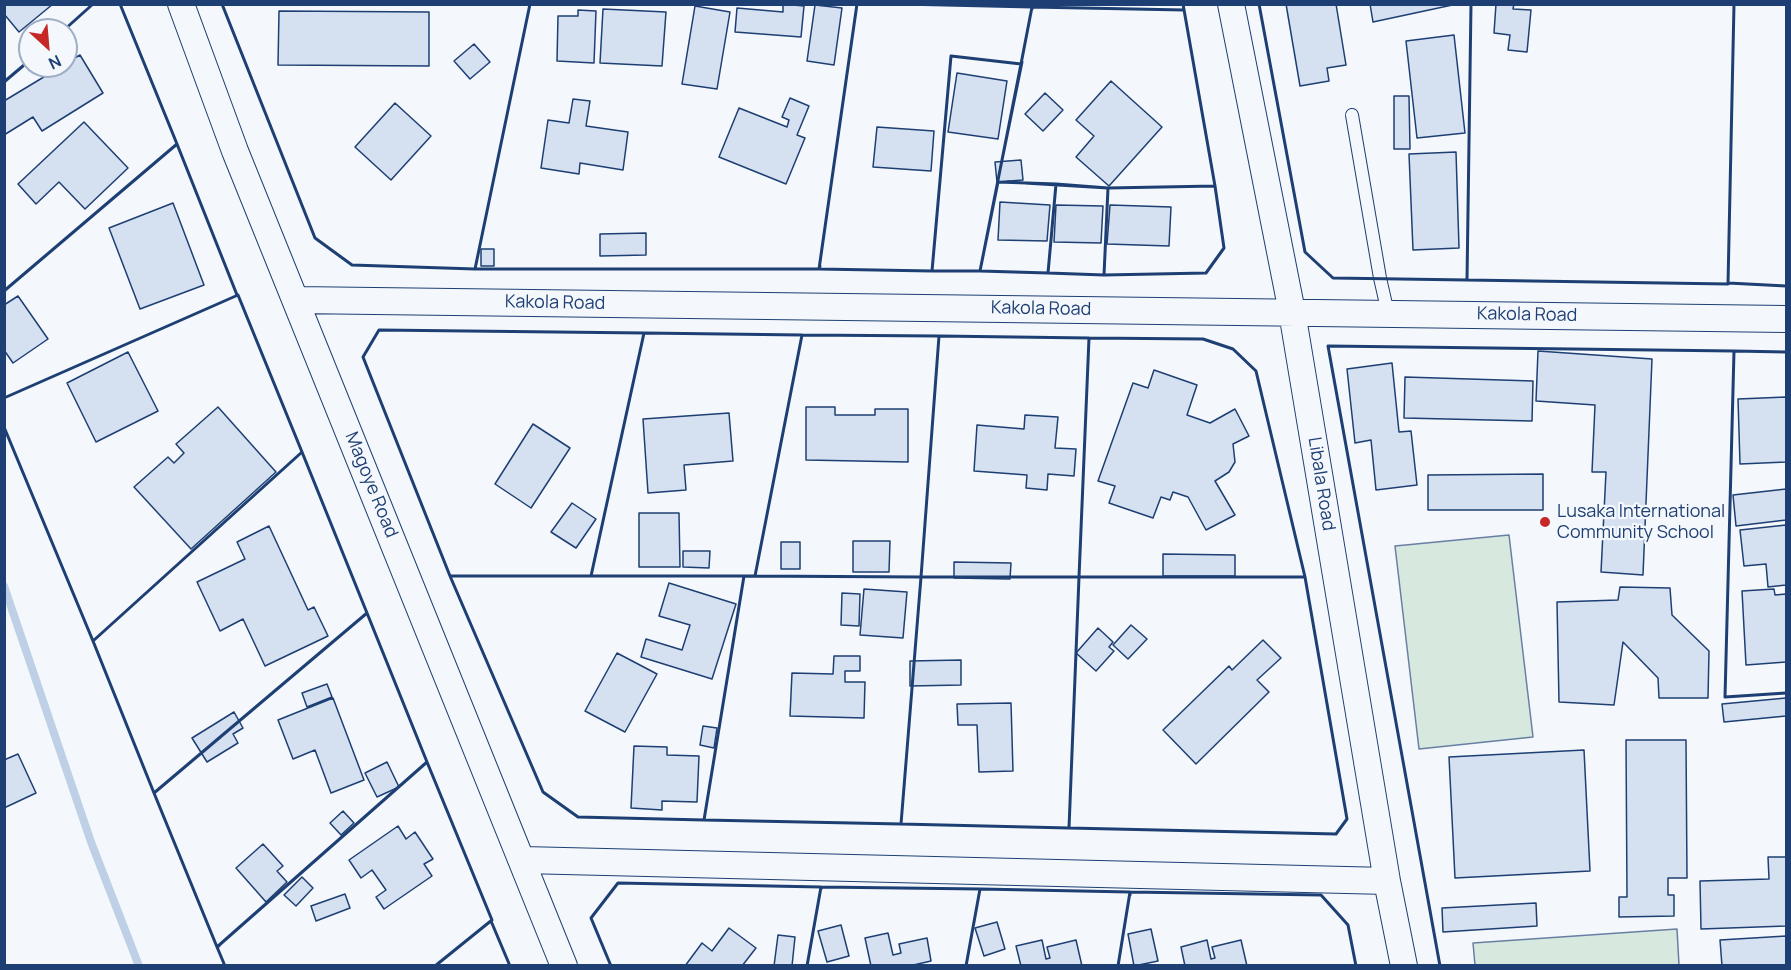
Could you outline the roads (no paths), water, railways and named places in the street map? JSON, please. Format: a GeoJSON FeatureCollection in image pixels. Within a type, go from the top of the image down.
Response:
{"type":"FeatureCollection","features":[{"type":"Feature","properties":{"kind":"street","name":"Magoye Road"},"geometry":{"type":"LineString","coordinates":[[181,4],[236,151],[564,966]]}},
{"type":"Feature","properties":{"kind":"street","name":"Libala Road"},"geometry":{"type":"LineString","coordinates":[[1231,4],[1293,312],[1404,966]]}},
{"type":"Feature","properties":{"kind":"street","name":"Kakola Road"},"geometry":{"type":"LineString","coordinates":[[296,300],[1786,319]]}},
{"type":"Feature","properties":{"kind":"street"},"geometry":{"type":"LineString","coordinates":[[523,860],[1388,881]]}},
{"type":"Feature","properties":{"kind":"lane"},"geometry":{"type":"LineString","coordinates":[[1352,115],[1388,313]]}},
{"type":"Feature","properties":{"kind":"waterway"},"geometry":{"type":"LineString","coordinates":[[4,586],[91,842],[139,966]]}},
{"type":"Feature","properties":{"kind":"place","name":"Lusaka International Community School"},"geometry":{"type":"Point","coordinates":[1545,522]}}]}
